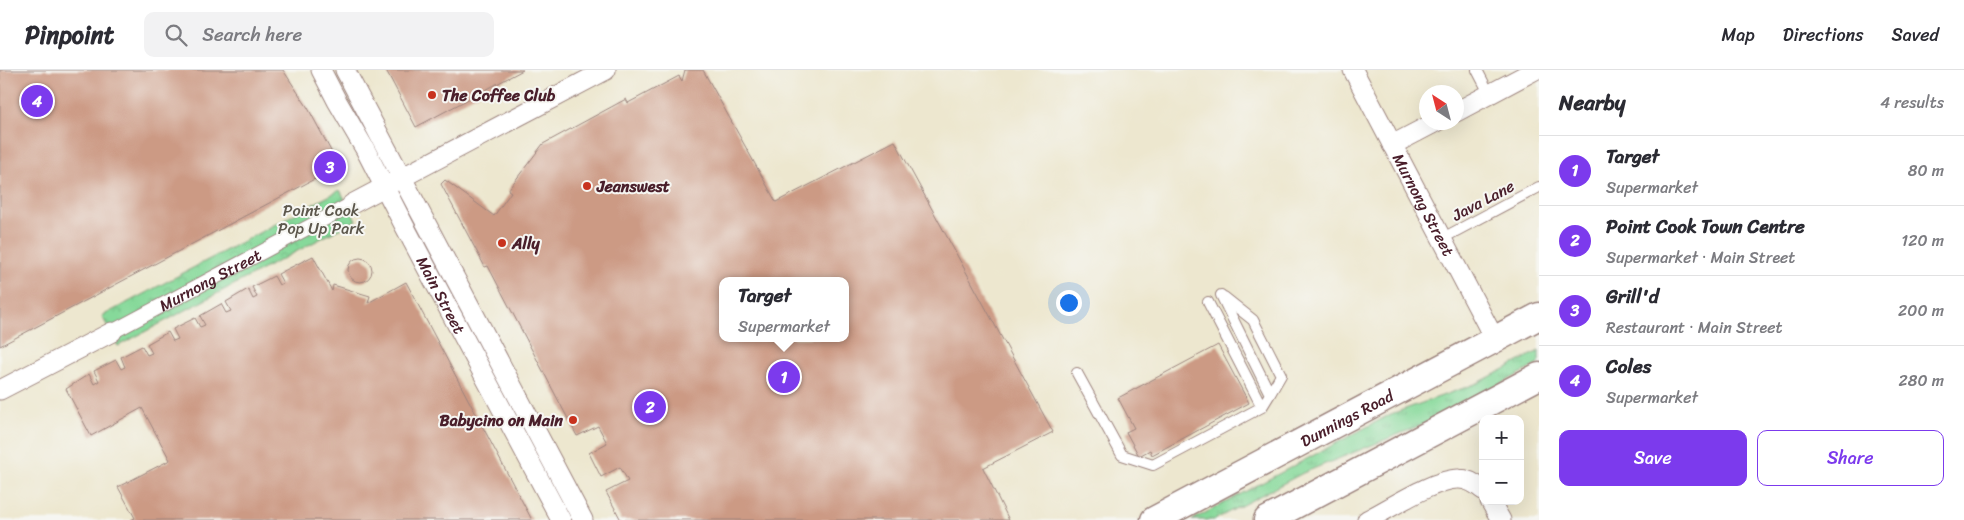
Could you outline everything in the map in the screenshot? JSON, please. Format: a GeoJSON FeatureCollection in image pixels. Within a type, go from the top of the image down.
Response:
{"type":"FeatureCollection","features":[{"type":"Feature","properties":{"kind":"main road","name":"Dunnings Road"},"geometry":{"type":"LineString","coordinates":[[1154,520],[1539,316]]}},
{"type":"Feature","properties":{"kind":"main road"},"geometry":{"type":"LineString","coordinates":[[1267,520],[1539,376]]}},
{"type":"Feature","properties":{"kind":"street","name":"Main Street"},"geometry":{"type":"LineString","coordinates":[[322,70],[561,520]]}},
{"type":"Feature","properties":{"kind":"street","name":"Main Street"},"geometry":{"type":"LineString","coordinates":[[345,70],[583,520]]}},
{"type":"Feature","properties":{"kind":"street","name":"Murnong Street"},"geometry":{"type":"LineString","coordinates":[[0,390],[606,70]]}},
{"type":"Feature","properties":{"kind":"street","name":"Murnong Street"},"geometry":{"type":"LineString","coordinates":[[1352,70],[1495,340]]}},
{"type":"Feature","properties":{"kind":"street"},"geometry":{"type":"LineString","coordinates":[[1464,108],[1535,70]]}},
{"type":"Feature","properties":{"kind":"street"},"geometry":{"type":"LineString","coordinates":[[1392,145],[1421,130]]}},
{"type":"Feature","properties":{"kind":"street"},"geometry":{"type":"LineString","coordinates":[[1367,520],[1442,482],[1460,479],[1479,487]]}},
{"type":"Feature","properties":{"kind":"street"},"geometry":{"type":"LineString","coordinates":[[1492,505],[1500,520]]}},
{"type":"Feature","properties":{"kind":"lane"},"geometry":{"type":"LineString","coordinates":[[1477,70],[1490,94]]}},
{"type":"Feature","properties":{"kind":"lane","name":"Java Lane"},"geometry":{"type":"LineString","coordinates":[[1441,239],[1539,187]]}},
{"type":"Feature","properties":{"kind":"lane"},"geometry":{"type":"LineString","coordinates":[[1078,373],[1122,456],[1153,465],[1262,407],[1270,394],[1281,375],[1253,320],[1221,295],[1270,394]]}},
{"type":"Feature","properties":{"kind":"lane"},"geometry":{"type":"LineString","coordinates":[[1208,302],[1262,407]]}},
{"type":"Feature","properties":{"kind":"green space","name":"Point Cook Pop Up Park"},"geometry":{"type":"Polygon","coordinates":[[[340,190],[356,220],[118,346],[102,316],[340,190]]]}},
{"type":"Feature","properties":{"kind":"green space"},"geometry":{"type":"Polygon","coordinates":[[[1539,351],[1539,364],[1424,424],[1303,473],[1214,520],[1192,520],[1391,414],[1478,383],[1539,351]]]}},
{"type":"Feature","properties":{"kind":"building"},"geometry":{"type":"Polygon","coordinates":[[[0,70],[283,70],[308,108],[339,166],[0,346],[0,70]]]}},
{"type":"Feature","properties":{"kind":"building"},"geometry":{"type":"Polygon","coordinates":[[[386,70],[523,70],[416,127],[386,70]]]}},
{"type":"Feature","properties":{"kind":"building"},"geometry":{"type":"Polygon","coordinates":[[[685,70],[703,70],[776,202],[895,141],[1053,432],[983,468],[1009,520],[621,520],[606,492],[628,481],[620,467],[601,477],[589,453],[607,443],[598,426],[577,436],[488,266],[485,267],[441,184],[445,180],[494,216],[511,192],[508,190],[543,144],[626,99],[628,103],[679,76],[682,81],[685,70]]]}},
{"type":"Feature","properties":{"kind":"building"},"geometry":{"type":"Polygon","coordinates":[[[313,256],[332,291],[333,285],[370,296],[368,303],[406,282],[532,520],[131,520],[135,518],[118,487],[170,460],[142,408],[91,436],[66,389],[89,374],[94,384],[99,381],[94,371],[116,360],[121,369],[125,367],[121,357],[142,346],[147,355],[152,353],[147,344],[168,332],[173,341],[178,339],[173,329],[195,318],[200,327],[205,325],[200,316],[221,304],[226,313],[231,311],[226,302],[248,289],[253,299],[257,297],[252,287],[274,276],[279,285],[283,283],[278,274],[313,256]]]}},
{"type":"Feature","properties":{"kind":"building"},"geometry":{"type":"Polygon","coordinates":[[[360,258],[368,262],[372,270],[368,278],[360,282],[352,278],[348,270],[352,262],[360,258]]]}},
{"type":"Feature","properties":{"kind":"building"},"geometry":{"type":"Polygon","coordinates":[[[1218,345],[1249,403],[1152,455],[1150,450],[1139,456],[1126,432],[1134,428],[1118,398],[1218,345]]]}},
{"type":"Feature","properties":{"kind":"place","name":"The Coffee Club"},"geometry":{"type":"Point","coordinates":[432,95]}},
{"type":"Feature","properties":{"kind":"place","name":"Coles"},"geometry":{"type":"Point","coordinates":[37,101]}},
{"type":"Feature","properties":{"kind":"place","name":"Grill'd"},"geometry":{"type":"Point","coordinates":[330,167]}},
{"type":"Feature","properties":{"kind":"place","name":"Jeanswest"},"geometry":{"type":"Point","coordinates":[587,186]}},
{"type":"Feature","properties":{"kind":"place","name":"Ally"},"geometry":{"type":"Point","coordinates":[502,243]}},
{"type":"Feature","properties":{"kind":"place","name":"Target"},"geometry":{"type":"Point","coordinates":[784,377]}},
{"type":"Feature","properties":{"kind":"place","name":"Point Cook Town Centre"},"geometry":{"type":"Point","coordinates":[650,407]}},
{"type":"Feature","properties":{"kind":"place","name":"Babycino on Main"},"geometry":{"type":"Point","coordinates":[573,420]}}]}
